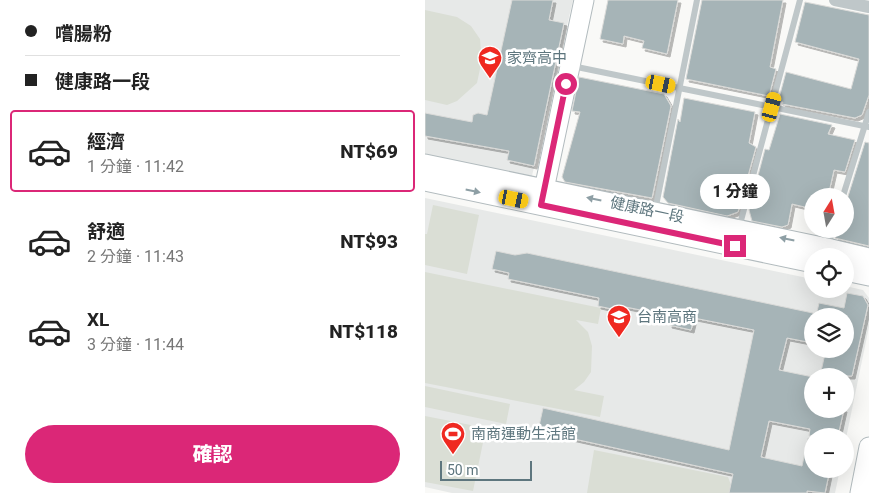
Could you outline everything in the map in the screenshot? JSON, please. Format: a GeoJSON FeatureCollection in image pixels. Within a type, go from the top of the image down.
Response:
{"type":"FeatureCollection","features":[{"type":"Feature","properties":{"kind":"street"},"geometry":{"type":"LineString","coordinates":[[543,197],[584,0]]}},
{"type":"Feature","properties":{"kind":"street"},"geometry":{"type":"LineString","coordinates":[[835,0],[869,7]]}},
{"type":"Feature","properties":{"kind":"street","name":"健康路一段"},"geometry":{"type":"LineString","coordinates":[[425,164],[543,197],[737,238],[827,248]]}},
{"type":"Feature","properties":{"kind":"street","name":"健康路一段"},"geometry":{"type":"LineString","coordinates":[[425,181],[543,197]]}},
{"type":"Feature","properties":{"kind":"street","name":"健康路一段"},"geometry":{"type":"LineString","coordinates":[[737,238],[804,261]]}},
{"type":"Feature","properties":{"kind":"street","name":"健康路一段"},"geometry":{"type":"LineString","coordinates":[[854,254],[869,258]]}},
{"type":"Feature","properties":{"kind":"street"},"geometry":{"type":"LineString","coordinates":[[854,273],[869,276]]}},
{"type":"Feature","properties":{"kind":"street"},"geometry":{"type":"LineString","coordinates":[[860,493],[869,447]]}},
{"type":"Feature","properties":{"kind":"lane"},"geometry":{"type":"LineString","coordinates":[[656,221],[697,0]]}},
{"type":"Feature","properties":{"kind":"lane"},"geometry":{"type":"LineString","coordinates":[[737,238],[800,0]]}},
{"type":"Feature","properties":{"kind":"lane"},"geometry":{"type":"LineString","coordinates":[[570,66],[867,126]]}},
{"type":"Feature","properties":{"kind":"lane"},"geometry":{"type":"LineString","coordinates":[[846,188],[867,126],[869,112]]}},
{"type":"Feature","properties":{"kind":"lane"},"geometry":{"type":"LineString","coordinates":[[827,248],[830,238]]}},
{"type":"Feature","properties":{"kind":"shaded area","name":"家齊高中"},"geometry":{"type":"Polygon","coordinates":[[[425,0],[573,0],[531,180],[425,158],[425,0]]]}},
{"type":"Feature","properties":{"kind":"shaded area"},"geometry":{"type":"Polygon","coordinates":[[[425,10],[457,17],[471,26],[480,39],[481,64],[477,83],[457,101],[447,105],[425,100],[425,10]]]}},
{"type":"Feature","properties":{"kind":"shaded area","name":"台南高商"},"geometry":{"type":"Polygon","coordinates":[[[425,198],[804,277],[804,298],[854,298],[854,288],[863,290],[869,298],[869,327],[854,400],[854,368],[804,368],[804,418],[850,418],[848,428],[804,428],[804,478],[838,478],[835,493],[452,493],[425,487],[425,198]]]}},
{"type":"Feature","properties":{"kind":"shaded area"},"geometry":{"type":"Polygon","coordinates":[[[433,205],[479,215],[467,274],[425,265],[425,234],[427,234],[433,205]]]}},
{"type":"Feature","properties":{"kind":"shaded area"},"geometry":{"type":"Polygon","coordinates":[[[425,272],[601,308],[598,324],[576,320],[588,332],[592,346],[591,372],[584,382],[574,390],[604,396],[600,417],[425,383],[425,272]]]}},
{"type":"Feature","properties":{"kind":"shaded area"},"geometry":{"type":"Polygon","coordinates":[[[425,386],[510,404],[506,424],[425,407],[425,386]]]}},
{"type":"Feature","properties":{"kind":"shaded area","name":"南商運動生活館"},"geometry":{"type":"Polygon","coordinates":[[[425,416],[486,428],[473,491],[425,482],[425,416]]]}},
{"type":"Feature","properties":{"kind":"shaded area"},"geometry":{"type":"Polygon","coordinates":[[[594,450],[728,477],[731,485],[729,493],[587,493],[594,450]]]}},
{"type":"Feature","properties":{"kind":"building"},"geometry":{"type":"Polygon","coordinates":[[[512,0],[553,0],[549,20],[564,23],[534,166],[507,160],[509,151],[425,136],[425,113],[472,122],[473,115],[478,113],[487,115],[512,0]]]}},
{"type":"Feature","properties":{"kind":"building"},"geometry":{"type":"Polygon","coordinates":[[[608,0],[678,0],[667,54],[642,48],[644,41],[624,36],[623,44],[600,39],[608,0]]]}},
{"type":"Feature","properties":{"kind":"building"},"geometry":{"type":"Polygon","coordinates":[[[702,0],[783,0],[770,67],[776,69],[769,96],[686,79],[702,0]]]}},
{"type":"Feature","properties":{"kind":"building"},"geometry":{"type":"Polygon","coordinates":[[[805,2],[869,15],[869,95],[862,115],[855,118],[782,104],[783,102],[780,102],[779,98],[786,72],[851,89],[859,59],[795,42],[805,2]]]}},
{"type":"Feature","properties":{"kind":"building"},"geometry":{"type":"Polygon","coordinates":[[[579,77],[664,94],[671,106],[652,198],[565,182],[562,177],[580,112],[572,111],[579,77]]]}},
{"type":"Feature","properties":{"kind":"building"},"geometry":{"type":"Polygon","coordinates":[[[684,98],[755,112],[749,143],[756,147],[738,212],[727,216],[668,203],[663,197],[678,119],[680,122],[684,98]]]}},
{"type":"Feature","properties":{"kind":"building"},"geometry":{"type":"Polygon","coordinates":[[[780,114],[832,125],[828,134],[855,140],[845,172],[834,170],[830,188],[804,188],[804,207],[792,204],[788,225],[782,227],[752,221],[749,210],[765,149],[769,150],[780,114]]]}},
{"type":"Feature","properties":{"kind":"building"},"geometry":{"type":"Polygon","coordinates":[[[865,142],[869,143],[869,246],[835,238],[854,238],[854,188],[851,188],[865,142]]]}},
{"type":"Feature","properties":{"kind":"building"},"geometry":{"type":"Polygon","coordinates":[[[496,251],[515,255],[527,253],[804,311],[804,341],[787,338],[779,370],[804,375],[804,418],[842,418],[840,428],[805,428],[769,421],[761,457],[802,466],[804,457],[804,478],[828,478],[825,493],[807,491],[807,493],[729,493],[733,474],[538,431],[543,408],[729,450],[754,330],[694,318],[691,330],[669,325],[670,320],[657,317],[655,313],[621,306],[621,311],[598,306],[599,298],[508,279],[509,273],[492,269],[496,251]]]}},
{"type":"Feature","properties":{"kind":"building"},"geometry":{"type":"Polygon","coordinates":[[[854,294],[863,296],[868,305],[854,368],[822,368],[824,358],[854,358],[854,308],[844,308],[846,298],[854,298],[854,294]]]}},
{"type":"Feature","properties":{"kind":"building"},"geometry":{"type":"Polygon","coordinates":[[[819,303],[844,308],[818,308],[819,303]]]}},
{"type":"Feature","properties":{"kind":"place","name":"家齊高中"},"geometry":{"type":"Point","coordinates":[490,79]}},
{"type":"Feature","properties":{"kind":"place","name":"台南高商"},"geometry":{"type":"Point","coordinates":[619,338]}},
{"type":"Feature","properties":{"kind":"place","name":"南商運動生活館"},"geometry":{"type":"Point","coordinates":[453,455]}},
{"type":"Feature","properties":{"kind":"route"},"geometry":{"type":"LineString","coordinates":[[566,84],[541,205],[735,246]]}}]}
